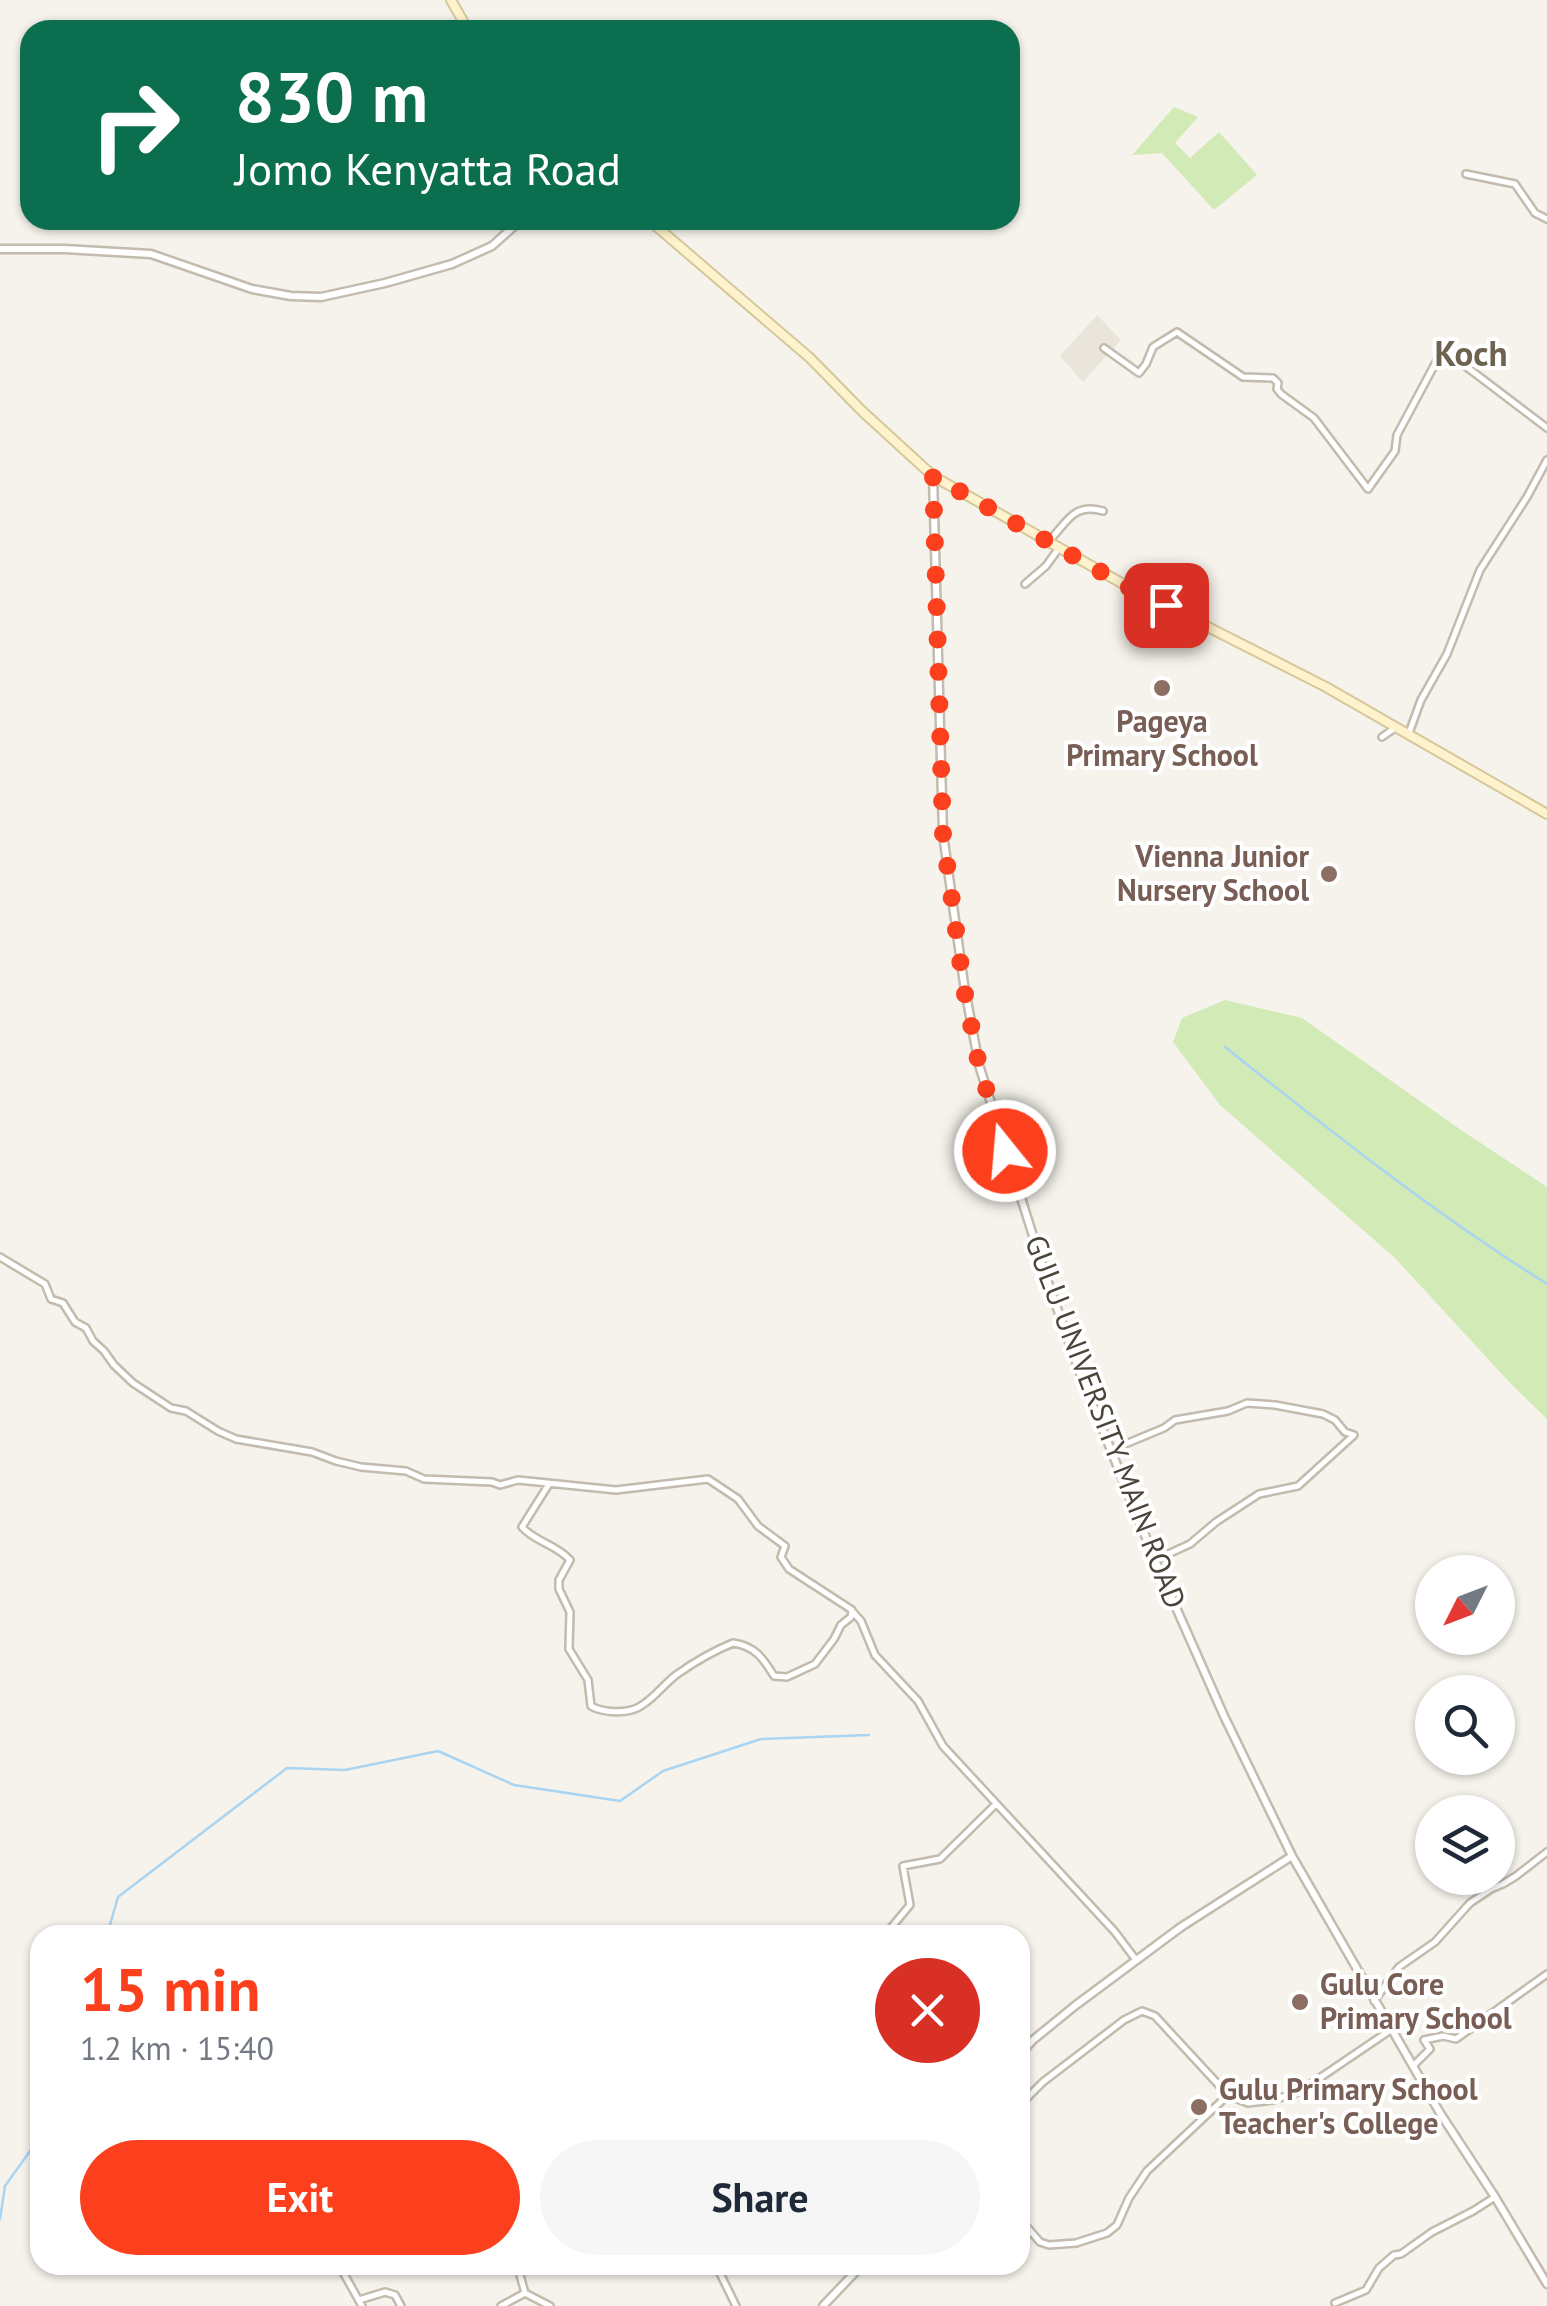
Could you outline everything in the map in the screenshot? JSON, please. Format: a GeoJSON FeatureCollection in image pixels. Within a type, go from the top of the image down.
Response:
{"type":"FeatureCollection","features":[{"type":"Feature","properties":{"kind":"main road"},"geometry":{"type":"LineString","coordinates":[[662,230],[810,358],[933,476],[1126,586],[1314,680],[1547,814]]}},
{"type":"Feature","properties":{"kind":"street"},"geometry":{"type":"LineString","coordinates":[[1466,174],[1515,184],[1535,212],[1547,219]]}},
{"type":"Feature","properties":{"kind":"street"},"geometry":{"type":"LineString","coordinates":[[0,249],[64,248],[151,254],[252,288],[292,296],[322,296],[452,264],[492,246],[510,230]]}},
{"type":"Feature","properties":{"kind":"street"},"geometry":{"type":"LineString","coordinates":[[1104,348],[1139,373],[1153,347],[1178,332],[1243,377],[1273,378],[1281,394],[1314,418],[1369,489],[1395,451],[1397,435],[1443,349],[1547,428]]}},
{"type":"Feature","properties":{"kind":"street"},"geometry":{"type":"LineString","coordinates":[[1408,734],[1421,700],[1447,654],[1480,570],[1547,460]]}},
{"type":"Feature","properties":{"kind":"street","name":"GULU UNIVERSITY MAIN ROAD"},"geometry":{"type":"LineString","coordinates":[[933,476],[943,834],[967,1005],[979,1065],[1064,1330],[1155,1560],[1292,1856],[1440,2113],[1547,2284]]}},
{"type":"Feature","properties":{"kind":"street"},"geometry":{"type":"LineString","coordinates":[[1048,542],[1072,514],[1088,507],[1103,511]]}},
{"type":"Feature","properties":{"kind":"street"},"geometry":{"type":"LineString","coordinates":[[1025,584],[1059,548]]}},
{"type":"Feature","properties":{"kind":"street"},"geometry":{"type":"LineString","coordinates":[[1382,737],[1395,728]]}},
{"type":"Feature","properties":{"kind":"street"},"geometry":{"type":"LineString","coordinates":[[0,1256],[46,1284],[52,1298],[64,1303],[75,1322],[86,1328],[133,1383],[171,1408],[186,1411],[236,1438],[444,1482],[453,1479],[500,1485],[518,1480],[616,1490],[708,1479],[738,1499],[758,1526],[785,1546],[781,1558],[789,1568],[852,1610],[864,1626],[874,1655],[918,1701],[943,1746],[1136,1960]]}},
{"type":"Feature","properties":{"kind":"street"},"geometry":{"type":"LineString","coordinates":[[1111,1450],[1176,1420],[1247,1403],[1323,1414],[1354,1435],[1298,1486],[1259,1494],[1190,1544],[1155,1560]]}},
{"type":"Feature","properties":{"kind":"street"},"geometry":{"type":"LineString","coordinates":[[549,1484],[522,1527],[570,1560],[559,1580],[561,1596],[570,1612],[569,1649],[588,1680],[595,1710],[638,1708],[676,1676],[733,1643],[753,1649],[774,1676],[787,1677],[820,1660],[841,1625],[852,1618],[852,1610]]}},
{"type":"Feature","properties":{"kind":"street"},"geometry":{"type":"LineString","coordinates":[[893,1925],[910,1905],[903,1866],[940,1860],[996,1804]]}},
{"type":"Feature","properties":{"kind":"street"},"geometry":{"type":"LineString","coordinates":[[1374,2001],[1399,1968],[1434,1942],[1470,1903],[1547,1852]]}},
{"type":"Feature","properties":{"kind":"street"},"geometry":{"type":"LineString","coordinates":[[1030,2043],[1181,1927],[1292,1856]]}},
{"type":"Feature","properties":{"kind":"street"},"geometry":{"type":"LineString","coordinates":[[1413,2066],[1430,2050],[1424,2040],[1444,2036],[1456,2040],[1547,1974]]}},
{"type":"Feature","properties":{"kind":"street"},"geometry":{"type":"LineString","coordinates":[[1030,2095],[1124,2020],[1142,2011],[1155,2016],[1228,2095],[1248,2102],[1299,2092],[1392,2029]]}},
{"type":"Feature","properties":{"kind":"street"},"geometry":{"type":"LineString","coordinates":[[1030,2230],[1049,2245],[1076,2243],[1106,2233],[1120,2221],[1129,2198],[1147,2171],[1228,2095]]}},
{"type":"Feature","properties":{"kind":"street"},"geometry":{"type":"LineString","coordinates":[[1334,2303],[1366,2290],[1394,2255],[1495,2197]]}},
{"type":"Feature","properties":{"kind":"street"},"geometry":{"type":"LineString","coordinates":[[345,2275],[360,2303],[386,2292],[395,2294],[401,2306]]}},
{"type":"Feature","properties":{"kind":"street"},"geometry":{"type":"LineString","coordinates":[[520,2275],[525,2293]]}},
{"type":"Feature","properties":{"kind":"street"},"geometry":{"type":"LineString","coordinates":[[721,2275],[736,2306]]}},
{"type":"Feature","properties":{"kind":"street"},"geometry":{"type":"LineString","coordinates":[[824,2306],[853,2275]]}},
{"type":"Feature","properties":{"kind":"street"},"geometry":{"type":"LineString","coordinates":[[500,2306],[525,2293],[550,2306]]}},
{"type":"Feature","properties":{"kind":"shaded area"},"geometry":{"type":"Polygon","coordinates":[[[1097,315],[1121,340],[1083,382],[1060,356],[1097,315]]]}},
{"type":"Feature","properties":{"kind":"green space"},"geometry":{"type":"Polygon","coordinates":[[[1174,107],[1198,117],[1175,143],[1190,158],[1219,132],[1257,175],[1214,210],[1162,153],[1132,155],[1174,107]]]}},
{"type":"Feature","properties":{"kind":"green space"},"geometry":{"type":"Polygon","coordinates":[[[1225,1000],[1302,1018],[1547,1187],[1547,1419],[1395,1258],[1220,1105],[1173,1042],[1182,1018],[1225,1000]]]}},
{"type":"Feature","properties":{"kind":"waterway"},"geometry":{"type":"LineString","coordinates":[[1225,1047],[1423,1200],[1547,1284]]}},
{"type":"Feature","properties":{"kind":"waterway"},"geometry":{"type":"LineString","coordinates":[[110,1925],[118,1897],[287,1768],[345,1770],[438,1751],[514,1785],[620,1801],[663,1771],[761,1739],[869,1735]]}},
{"type":"Feature","properties":{"kind":"waterway"},"geometry":{"type":"LineString","coordinates":[[0,2219],[5,2186],[30,2151]]}},
{"type":"Feature","properties":{"kind":"place","name":"Pageya Primary School"},"geometry":{"type":"Point","coordinates":[1162,688]}},
{"type":"Feature","properties":{"kind":"place","name":"Vienna Junior Nursery School"},"geometry":{"type":"Point","coordinates":[1329,874]}},
{"type":"Feature","properties":{"kind":"place","name":"Gulu Core Primary School"},"geometry":{"type":"Point","coordinates":[1300,2002]}},
{"type":"Feature","properties":{"kind":"place","name":"Gulu Primary School Teacher's College"},"geometry":{"type":"Point","coordinates":[1199,2107]}},
{"type":"Feature","properties":{"kind":"district","name":"Koch"},"geometry":{"type":"Point","coordinates":[1471,354]}},
{"type":"Feature","properties":{"kind":"route"},"geometry":{"type":"LineString","coordinates":[[1005,1151],[979,1065],[964,989],[943,834],[933,476],[1166,605]]}}]}
